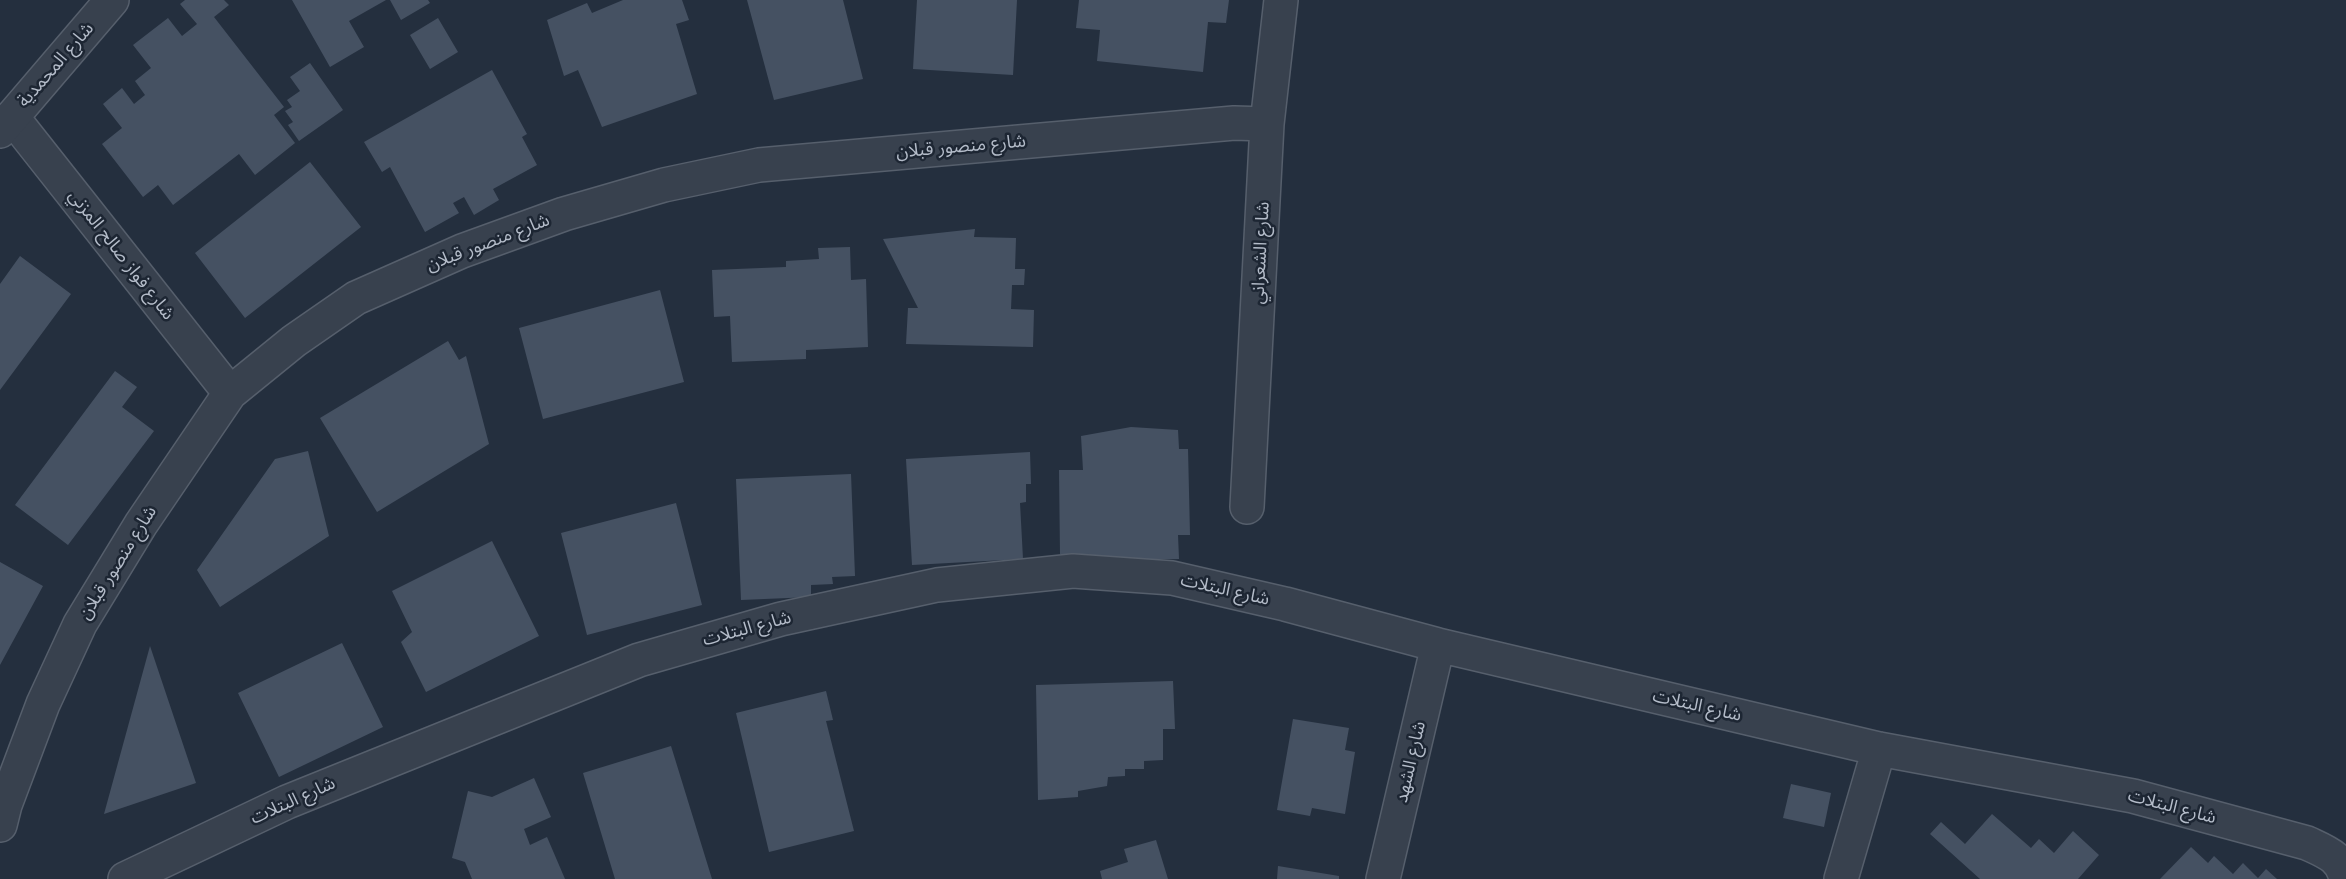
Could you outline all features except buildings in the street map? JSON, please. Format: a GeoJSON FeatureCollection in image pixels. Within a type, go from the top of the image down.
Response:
{"type":"FeatureCollection","features":[{"type":"Feature","properties":{"kind":"street","name":"شارع المحمدية"},"geometry":{"type":"LineString","coordinates":[[6,124],[112,0]]}},
{"type":"Feature","properties":{"kind":"street","name":"شارع الشعراني"},"geometry":{"type":"LineString","coordinates":[[1247,507],[1267,124],[1281,0]]}},
{"type":"Feature","properties":{"kind":"street","name":"شارع منصور قبلان"},"geometry":{"type":"LineString","coordinates":[[0,825],[5,805],[44,704],[80,624],[141,524],[230,393],[294,341],[356,298],[462,251],[564,214],[664,185],[759,165],[1234,123],[1267,124]]}},
{"type":"Feature","properties":{"kind":"street","name":"شارع فواز صالح المزني"},"geometry":{"type":"LineString","coordinates":[[6,124],[230,393]]}},
{"type":"Feature","properties":{"kind":"street","name":"شارع البتلات"},"geometry":{"type":"LineString","coordinates":[[124,879],[287,802],[639,660],[781,619],[937,585],[1073,571],[1172,578],[1285,604],[1438,645],[1879,749],[2133,795],[2307,843],[2333,855],[2345,874]]}},
{"type":"Feature","properties":{"kind":"street","name":"شارع الشهد"},"geometry":{"type":"LineString","coordinates":[[1383,879],[1438,645]]}},
{"type":"Feature","properties":{"kind":"street"},"geometry":{"type":"LineString","coordinates":[[1841,879],[1879,749]]}}]}
